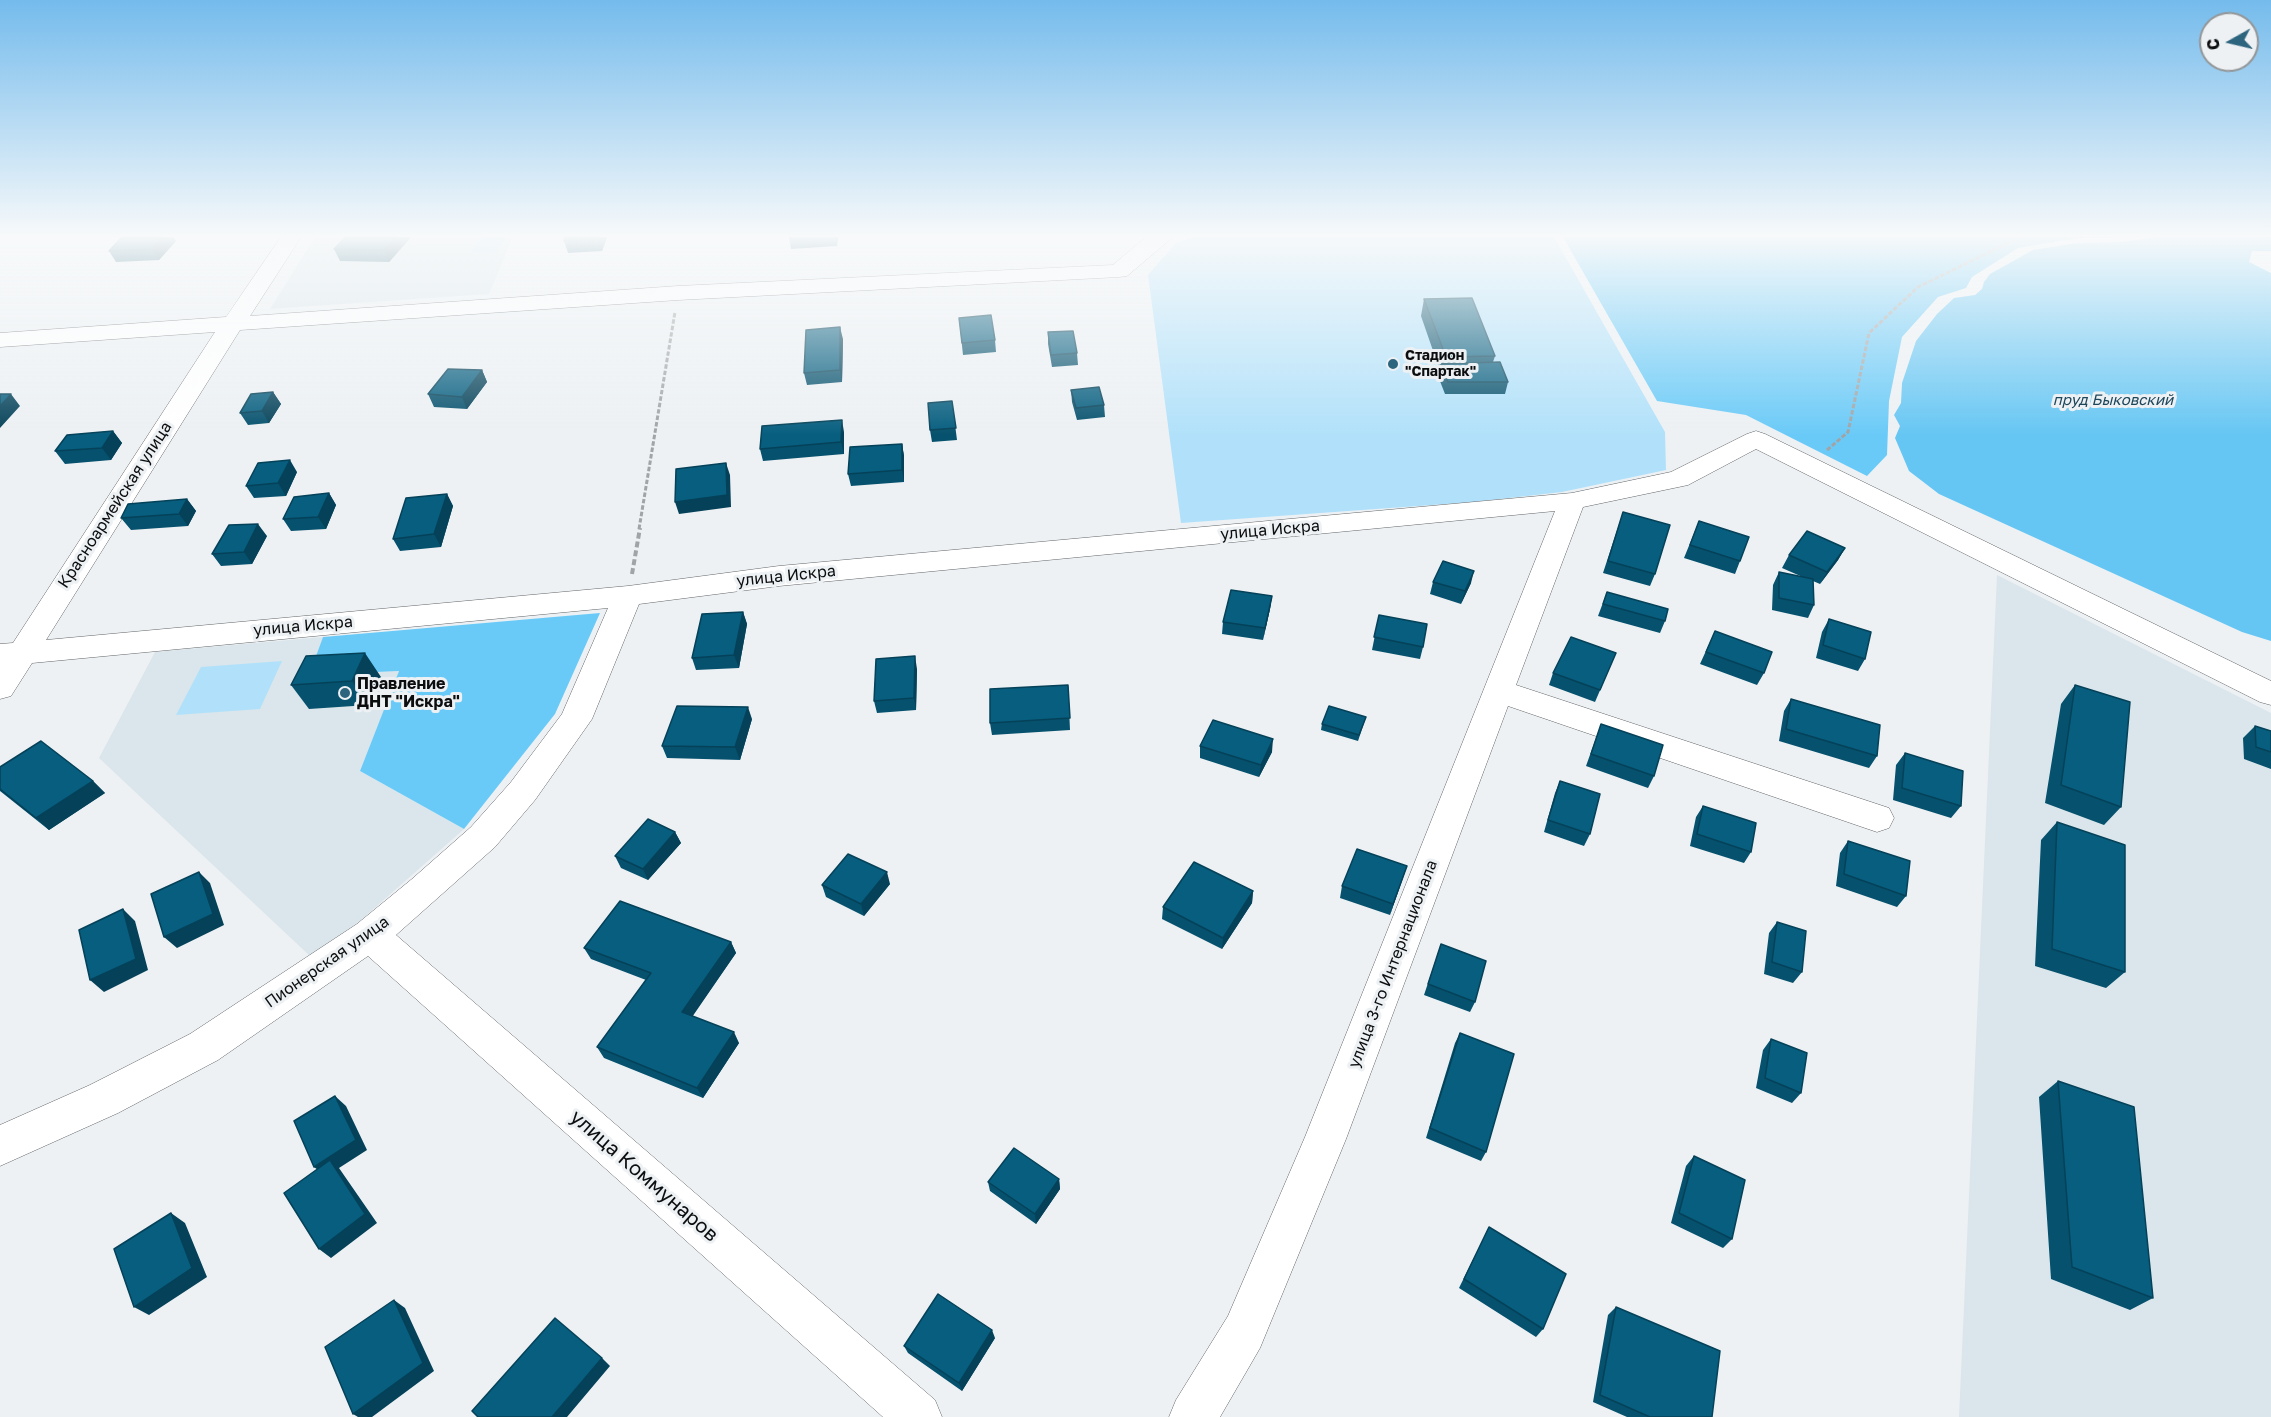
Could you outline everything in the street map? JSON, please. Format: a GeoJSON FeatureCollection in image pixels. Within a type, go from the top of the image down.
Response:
{"type":"FeatureCollection","features":[{"type":"Feature","properties":{"kind":"street","name":"Красноармейская улица"},"geometry":{"type":"LineString","coordinates":[[0,688],[10,654],[247,303]]}},
{"type":"Feature","properties":{"kind":"street"},"geometry":{"type":"LineString","coordinates":[[0,340],[533,303]]}},
{"type":"Feature","properties":{"kind":"street","name":"улица Искра"},"geometry":{"type":"LineString","coordinates":[[10,654],[628,596],[779,576],[1572,501],[1679,479],[1756,439],[1811,465]]}},
{"type":"Feature","properties":{"kind":"street"},"geometry":{"type":"LineString","coordinates":[[1811,465],[2271,694]]}},
{"type":"Feature","properties":{"kind":"street","name":"улица 3-го Интернационала"},"geometry":{"type":"LineString","coordinates":[[1193,1417],[1244,1332],[1325,1139],[1572,501]]}},
{"type":"Feature","properties":{"kind":"street","name":"Пионерская улица"},"geometry":{"type":"LineString","coordinates":[[0,1146],[104,1098],[204,1047],[370,935],[483,837],[523,791],[576,719],[628,596]]}},
{"type":"Feature","properties":{"kind":"street"},"geometry":{"type":"LineString","coordinates":[[1499,692],[1877,818]]}},
{"type":"Feature","properties":{"kind":"street","name":"улица Коммунаров"},"geometry":{"type":"LineString","coordinates":[[370,935],[918,1417]]}},
{"type":"Feature","properties":{"kind":"path"},"geometry":{"type":"LineString","coordinates":[[628,596],[676,303]]}},
{"type":"Feature","properties":{"kind":"path"},"geometry":{"type":"LineString","coordinates":[[1811,465],[1848,432],[1869,333],[1901,303]]}},
{"type":"Feature","properties":{"kind":"shaded area"},"geometry":{"type":"Polygon","coordinates":[[[274,303],[356,303],[270,309],[274,303]]]}},
{"type":"Feature","properties":{"kind":"shaded area","name":"Стадион \"Спартак\""},"geometry":{"type":"Polygon","coordinates":[[[1152,303],[1592,303],[1665,432],[1666,470],[1562,492],[1474,502],[1181,523],[1152,303]]]}},
{"type":"Feature","properties":{"kind":"shaded area"},"geometry":{"type":"Polygon","coordinates":[[[1601,303],[1932,303],[1902,337],[1889,401],[1887,455],[1867,476],[1746,415],[1657,401],[1601,303]]]}},
{"type":"Feature","properties":{"kind":"shaded area"},"geometry":{"type":"Polygon","coordinates":[[[1997,575],[2271,713],[2271,1417],[1959,1417],[1997,575]]]}},
{"type":"Feature","properties":{"kind":"shaded area"},"geometry":{"type":"Polygon","coordinates":[[[600,613],[555,714],[464,829],[360,771],[399,671],[309,675],[323,637],[600,613]]]}},
{"type":"Feature","properties":{"kind":"shaded area"},"geometry":{"type":"Polygon","coordinates":[[[323,637],[309,675],[399,671],[360,771],[464,829],[361,920],[310,956],[99,758],[155,652],[323,637]]]}},
{"type":"Feature","properties":{"kind":"shaded area"},"geometry":{"type":"Polygon","coordinates":[[[282,661],[260,709],[176,715],[201,667],[282,661]]]}},
{"type":"Feature","properties":{"kind":"water","name":"пруд Быковский"},"geometry":{"type":"Polygon","coordinates":[[[1949,303],[2271,303],[2271,641],[2242,632],[1939,494],[1909,471],[1895,438],[1900,426],[1894,415],[1901,403],[1902,383],[1916,341],[1949,303]]]}},
{"type":"Feature","properties":{"kind":"building"},"geometry":{"type":"Polygon","coordinates":[[[1426,303],[1474,303],[1495,356],[1446,357],[1426,303]]]}},
{"type":"Feature","properties":{"kind":"building"},"geometry":{"type":"Polygon","coordinates":[[[991,315],[995,340],[962,343],[959,318],[991,315]]]}},
{"type":"Feature","properties":{"kind":"building"},"geometry":{"type":"Polygon","coordinates":[[[840,327],[840,370],[804,373],[806,330],[840,327]]]}},
{"type":"Feature","properties":{"kind":"building"},"geometry":{"type":"Polygon","coordinates":[[[1073,331],[1077,353],[1051,355],[1048,332],[1073,331]]]}},
{"type":"Feature","properties":{"kind":"building"},"geometry":{"type":"Polygon","coordinates":[[[1500,362],[1508,382],[1448,382],[1440,364],[1500,362]]]}},
{"type":"Feature","properties":{"kind":"building"},"geometry":{"type":"Polygon","coordinates":[[[448,369],[482,370],[462,397],[428,394],[448,369]]]}},
{"type":"Feature","properties":{"kind":"building"},"geometry":{"type":"Polygon","coordinates":[[[1099,387],[1104,405],[1076,408],[1071,390],[1099,387]]]}},
{"type":"Feature","properties":{"kind":"building"},"geometry":{"type":"Polygon","coordinates":[[[273,392],[262,411],[240,413],[251,394],[273,392]]]}},
{"type":"Feature","properties":{"kind":"building"},"geometry":{"type":"Polygon","coordinates":[[[0,394],[11,394],[0,406],[0,394]]]}},
{"type":"Feature","properties":{"kind":"building"},"geometry":{"type":"Polygon","coordinates":[[[952,401],[956,428],[930,430],[928,403],[952,401]]]}},
{"type":"Feature","properties":{"kind":"building"},"geometry":{"type":"Polygon","coordinates":[[[842,420],[841,442],[760,449],[762,426],[842,420]]]}},
{"type":"Feature","properties":{"kind":"building"},"geometry":{"type":"Polygon","coordinates":[[[113,431],[102,448],[55,451],[67,435],[113,431]]]}},
{"type":"Feature","properties":{"kind":"building"},"geometry":{"type":"Polygon","coordinates":[[[902,444],[902,470],[848,474],[850,447],[902,444]]]}},
{"type":"Feature","properties":{"kind":"building"},"geometry":{"type":"Polygon","coordinates":[[[290,460],[278,483],[246,486],[258,463],[290,460]]]}},
{"type":"Feature","properties":{"kind":"building"},"geometry":{"type":"Polygon","coordinates":[[[726,463],[727,495],[675,502],[676,469],[726,463]]]}},
{"type":"Feature","properties":{"kind":"building"},"geometry":{"type":"Polygon","coordinates":[[[329,493],[318,517],[283,519],[294,497],[329,493]]]}},
{"type":"Feature","properties":{"kind":"building"},"geometry":{"type":"Polygon","coordinates":[[[447,494],[434,534],[393,539],[406,498],[447,494]]]}},
{"type":"Feature","properties":{"kind":"building"},"geometry":{"type":"Polygon","coordinates":[[[187,499],[179,514],[121,518],[128,504],[187,499]]]}},
{"type":"Feature","properties":{"kind":"building"},"geometry":{"type":"Polygon","coordinates":[[[1623,512],[1670,525],[1655,574],[1608,561],[1623,512]]]}},
{"type":"Feature","properties":{"kind":"building"},"geometry":{"type":"Polygon","coordinates":[[[1699,521],[1749,537],[1740,561],[1690,545],[1699,521]]]}},
{"type":"Feature","properties":{"kind":"building"},"geometry":{"type":"Polygon","coordinates":[[[258,524],[244,552],[212,554],[229,525],[258,524]]]}},
{"type":"Feature","properties":{"kind":"building"},"geometry":{"type":"Polygon","coordinates":[[[1807,531],[1845,548],[1827,572],[1789,555],[1807,531]]]}},
{"type":"Feature","properties":{"kind":"building"},"geometry":{"type":"Polygon","coordinates":[[[1443,561],[1474,571],[1465,591],[1433,582],[1443,561]]]}},
{"type":"Feature","properties":{"kind":"building"},"geometry":{"type":"Polygon","coordinates":[[[1779,572],[1813,579],[1814,605],[1779,598],[1779,572]]]}},
{"type":"Feature","properties":{"kind":"building"},"geometry":{"type":"Polygon","coordinates":[[[1231,590],[1272,596],[1265,628],[1223,622],[1231,590]]]}},
{"type":"Feature","properties":{"kind":"building"},"geometry":{"type":"Polygon","coordinates":[[[1607,592],[1668,609],[1665,621],[1603,604],[1607,592]]]}},
{"type":"Feature","properties":{"kind":"building"},"geometry":{"type":"Polygon","coordinates":[[[743,612],[734,655],[692,658],[702,614],[743,612]]]}},
{"type":"Feature","properties":{"kind":"building"},"geometry":{"type":"Polygon","coordinates":[[[1379,615],[1427,624],[1423,647],[1374,637],[1379,615]]]}},
{"type":"Feature","properties":{"kind":"building"},"geometry":{"type":"Polygon","coordinates":[[[1829,619],[1871,632],[1865,659],[1823,645],[1829,619]]]}},
{"type":"Feature","properties":{"kind":"building"},"geometry":{"type":"Polygon","coordinates":[[[1715,631],[1772,652],[1764,673],[1706,652],[1715,631]]]}},
{"type":"Feature","properties":{"kind":"building"},"geometry":{"type":"Polygon","coordinates":[[[1571,637],[1616,653],[1600,690],[1553,673],[1571,637]]]}},
{"type":"Feature","properties":{"kind":"building"},"geometry":{"type":"Polygon","coordinates":[[[365,653],[352,681],[291,685],[306,656],[365,653]]]}},
{"type":"Feature","properties":{"kind":"building"},"geometry":{"type":"Polygon","coordinates":[[[915,656],[914,698],[874,701],[876,659],[915,656]]]}},
{"type":"Feature","properties":{"kind":"building"},"geometry":{"type":"Polygon","coordinates":[[[1068,685],[1070,718],[990,723],[990,689],[1068,685]]]}},
{"type":"Feature","properties":{"kind":"building"},"geometry":{"type":"Polygon","coordinates":[[[2075,685],[2130,702],[2121,807],[2061,785],[2075,685]]]}},
{"type":"Feature","properties":{"kind":"building"},"geometry":{"type":"Polygon","coordinates":[[[1791,699],[1880,725],[1877,756],[1786,729],[1791,699]]]}},
{"type":"Feature","properties":{"kind":"building"},"geometry":{"type":"Polygon","coordinates":[[[677,706],[748,707],[735,747],[662,746],[677,706]]]}},
{"type":"Feature","properties":{"kind":"building"},"geometry":{"type":"Polygon","coordinates":[[[1329,706],[1366,717],[1359,735],[1322,724],[1329,706]]]}},
{"type":"Feature","properties":{"kind":"building"},"geometry":{"type":"Polygon","coordinates":[[[1213,720],[1273,739],[1261,765],[1200,746],[1213,720]]]}},
{"type":"Feature","properties":{"kind":"building"},"geometry":{"type":"Polygon","coordinates":[[[1601,724],[1663,745],[1654,776],[1591,754],[1601,724]]]}},
{"type":"Feature","properties":{"kind":"building"},"geometry":{"type":"Polygon","coordinates":[[[2255,726],[2271,731],[2271,752],[2256,747],[2255,726]]]}},
{"type":"Feature","properties":{"kind":"building"},"geometry":{"type":"Polygon","coordinates":[[[41,741],[93,781],[36,818],[0,789],[0,767],[41,741]]]}},
{"type":"Feature","properties":{"kind":"building"},"geometry":{"type":"Polygon","coordinates":[[[1905,753],[1963,771],[1961,806],[1902,788],[1905,753]]]}},
{"type":"Feature","properties":{"kind":"building"},"geometry":{"type":"Polygon","coordinates":[[[1560,781],[1600,794],[1590,834],[1548,820],[1560,781]]]}},
{"type":"Feature","properties":{"kind":"building"},"geometry":{"type":"Polygon","coordinates":[[[1703,806],[1756,823],[1751,852],[1697,834],[1703,806]]]}},
{"type":"Feature","properties":{"kind":"building"},"geometry":{"type":"Polygon","coordinates":[[[648,819],[675,832],[643,869],[615,856],[648,819]]]}},
{"type":"Feature","properties":{"kind":"building"},"geometry":{"type":"Polygon","coordinates":[[[2057,822],[2125,845],[2125,972],[2052,949],[2057,822]]]}},
{"type":"Feature","properties":{"kind":"building"},"geometry":{"type":"Polygon","coordinates":[[[1848,841],[1910,861],[1906,896],[1844,874],[1848,841]]]}},
{"type":"Feature","properties":{"kind":"building"},"geometry":{"type":"Polygon","coordinates":[[[1357,849],[1407,866],[1393,904],[1342,886],[1357,849]]]}},
{"type":"Feature","properties":{"kind":"building"},"geometry":{"type":"Polygon","coordinates":[[[848,854],[887,872],[861,904],[822,885],[848,854]]]}},
{"type":"Feature","properties":{"kind":"building"},"geometry":{"type":"Polygon","coordinates":[[[1194,862],[1253,891],[1223,938],[1163,907],[1194,862]]]}},
{"type":"Feature","properties":{"kind":"building"},"geometry":{"type":"Polygon","coordinates":[[[199,872],[213,914],[164,937],[151,894],[199,872]]]}},
{"type":"Feature","properties":{"kind":"building"},"geometry":{"type":"Polygon","coordinates":[[[620,901],[731,942],[682,1012],[734,1032],[697,1088],[597,1047],[651,973],[584,948],[620,901]]]}},
{"type":"Feature","properties":{"kind":"building"},"geometry":{"type":"Polygon","coordinates":[[[123,909],[136,959],[90,980],[79,930],[123,909]]]}},
{"type":"Feature","properties":{"kind":"building"},"geometry":{"type":"Polygon","coordinates":[[[1777,922],[1806,931],[1802,972],[1772,962],[1777,922]]]}},
{"type":"Feature","properties":{"kind":"building"},"geometry":{"type":"Polygon","coordinates":[[[1441,944],[1486,961],[1475,1002],[1428,984],[1441,944]]]}},
{"type":"Feature","properties":{"kind":"building"},"geometry":{"type":"Polygon","coordinates":[[[1460,1033],[1514,1054],[1486,1152],[1430,1128],[1460,1033]]]}},
{"type":"Feature","properties":{"kind":"building"},"geometry":{"type":"Polygon","coordinates":[[[1771,1039],[1807,1053],[1801,1093],[1765,1078],[1771,1039]]]}},
{"type":"Feature","properties":{"kind":"building"},"geometry":{"type":"Polygon","coordinates":[[[2058,1081],[2134,1107],[2153,1298],[2072,1267],[2058,1081]]]}},
{"type":"Feature","properties":{"kind":"building"},"geometry":{"type":"Polygon","coordinates":[[[335,1096],[356,1140],[314,1167],[294,1121],[335,1096]]]}},
{"type":"Feature","properties":{"kind":"building"},"geometry":{"type":"Polygon","coordinates":[[[1014,1148],[1059,1179],[1035,1214],[988,1182],[1014,1148]]]}},
{"type":"Feature","properties":{"kind":"building"},"geometry":{"type":"Polygon","coordinates":[[[1694,1156],[1745,1180],[1732,1239],[1679,1213],[1694,1156]]]}},
{"type":"Feature","properties":{"kind":"building"},"geometry":{"type":"Polygon","coordinates":[[[330,1160],[365,1214],[319,1249],[284,1193],[330,1160]]]}},
{"type":"Feature","properties":{"kind":"building"},"geometry":{"type":"Polygon","coordinates":[[[171,1213],[192,1268],[134,1307],[114,1249],[171,1213]]]}},
{"type":"Feature","properties":{"kind":"building"},"geometry":{"type":"Polygon","coordinates":[[[1489,1227],[1566,1274],[1543,1329],[1464,1279],[1489,1227]]]}},
{"type":"Feature","properties":{"kind":"building"},"geometry":{"type":"Polygon","coordinates":[[[938,1294],[992,1330],[959,1383],[904,1346],[938,1294]]]}},
{"type":"Feature","properties":{"kind":"building"},"geometry":{"type":"Polygon","coordinates":[[[394,1300],[423,1363],[353,1414],[325,1347],[394,1300]]]}},
{"type":"Feature","properties":{"kind":"building"},"geometry":{"type":"Polygon","coordinates":[[[1616,1307],[1720,1351],[1712,1417],[1650,1417],[1600,1395],[1616,1307]]]}},
{"type":"Feature","properties":{"kind":"building"},"geometry":{"type":"Polygon","coordinates":[[[555,1318],[602,1358],[552,1417],[478,1417],[472,1411],[555,1318]]]}},
{"type":"Feature","properties":{"kind":"place","name":"Стадион \"Спартак\""},"geometry":{"type":"Point","coordinates":[1393,364]}},
{"type":"Feature","properties":{"kind":"place","name":"Правление ДНТ \"Искра\""},"geometry":{"type":"Point","coordinates":[345,693]}}]}
